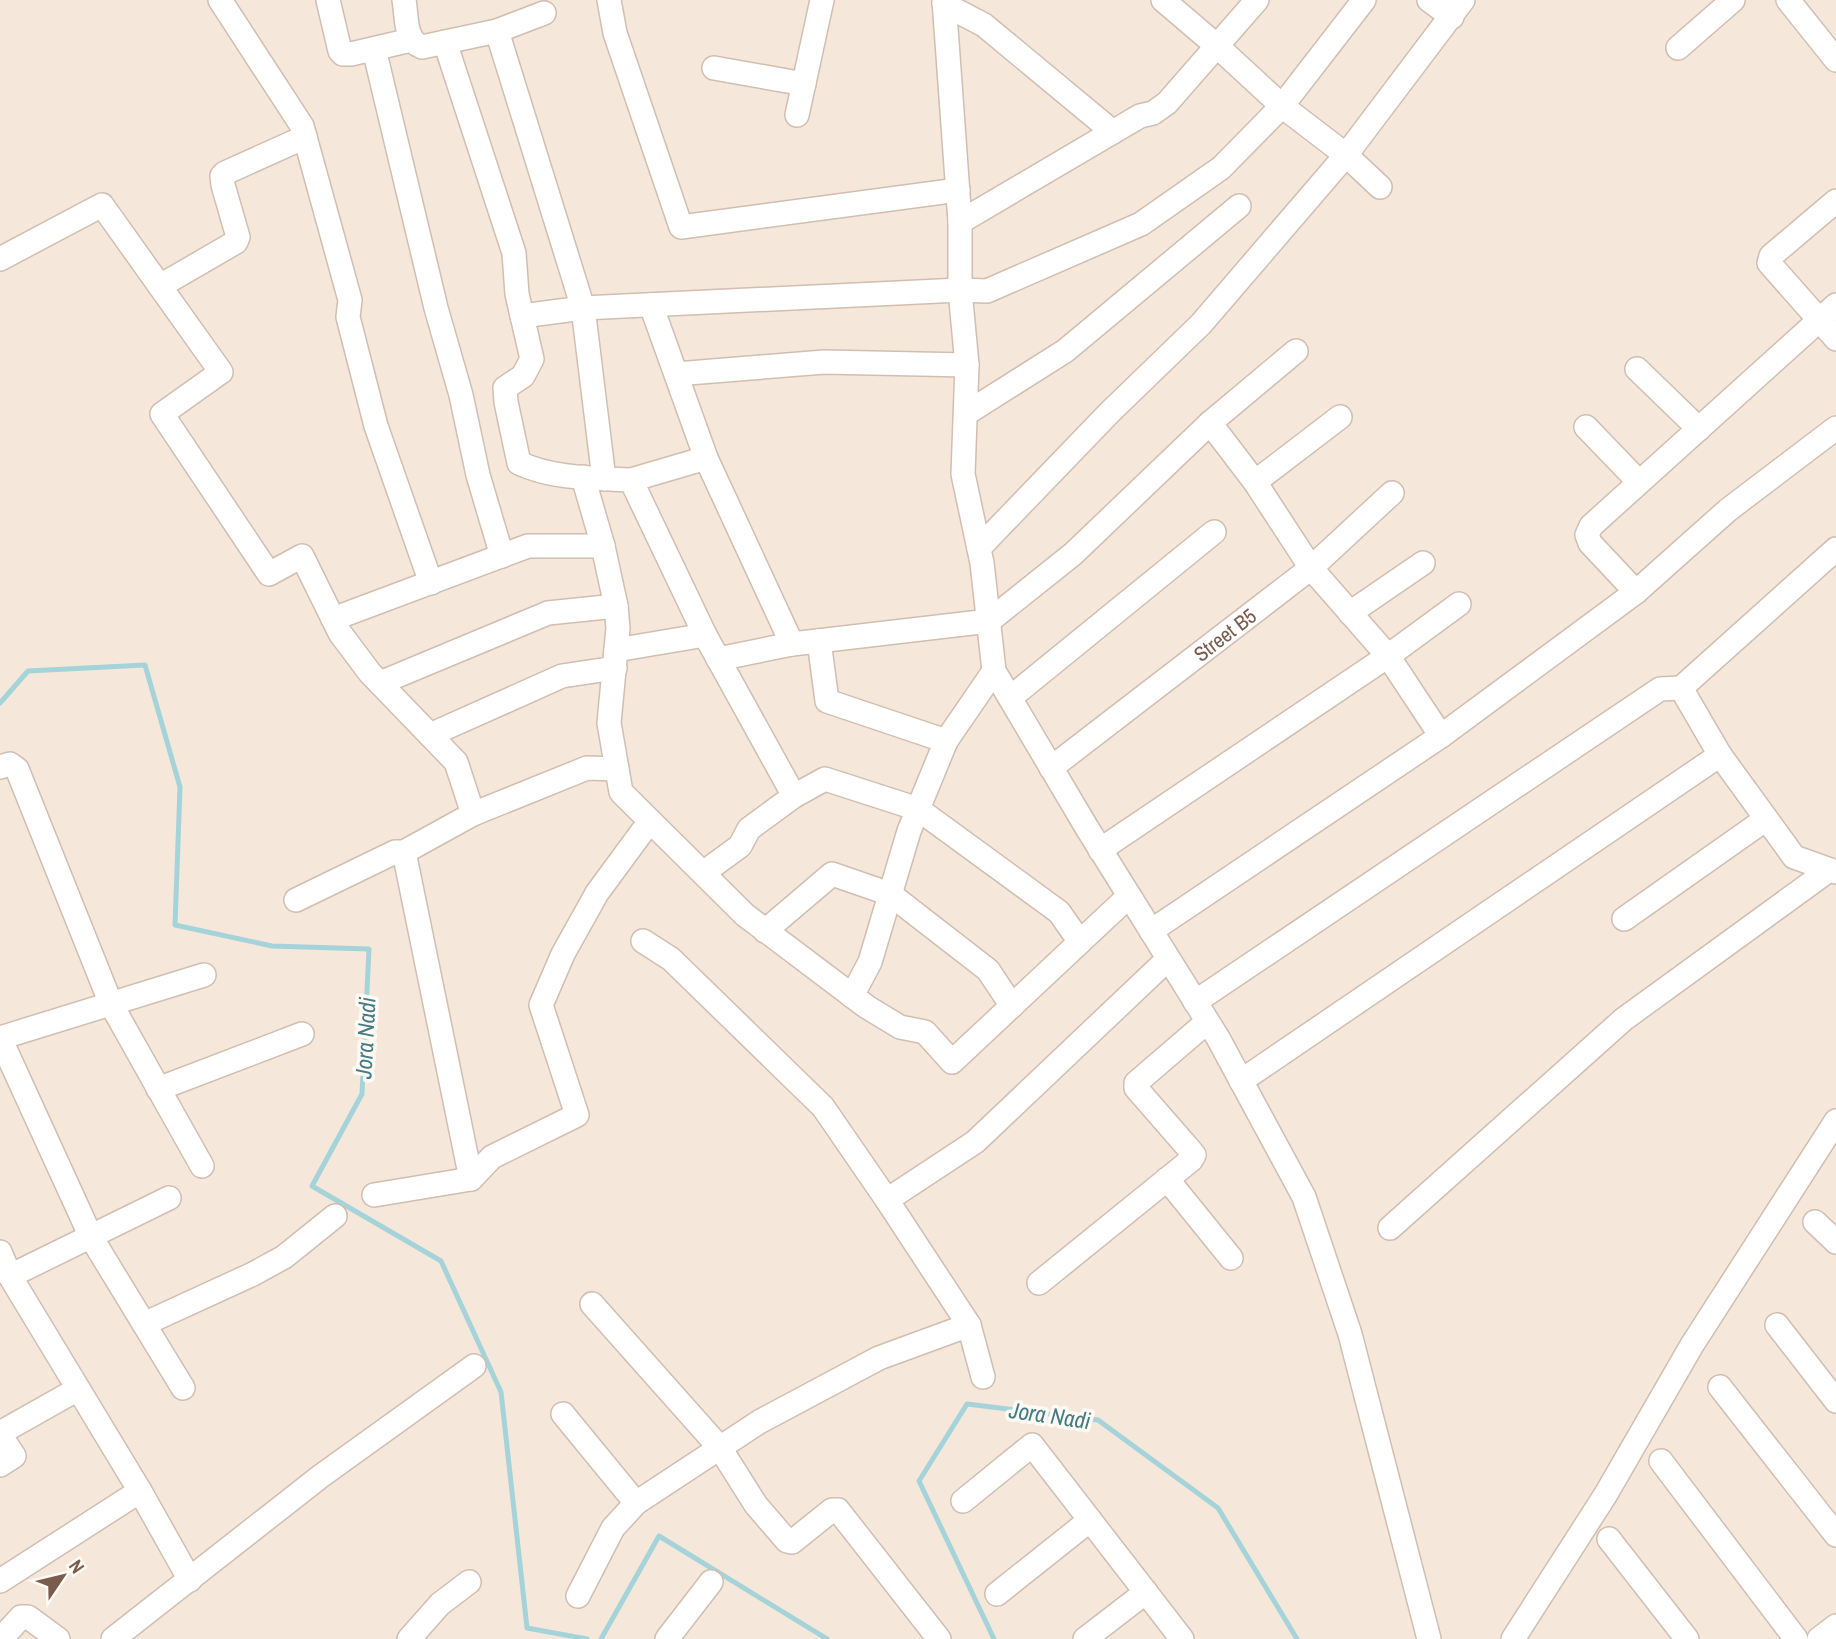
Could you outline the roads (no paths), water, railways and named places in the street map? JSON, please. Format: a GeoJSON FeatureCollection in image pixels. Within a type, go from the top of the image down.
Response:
{"type":"FeatureCollection","features":[{"type":"Feature","properties":{"kind":"street"},"geometry":{"type":"LineString","coordinates":[[220,0],[302,126],[350,300],[348,317],[376,426],[431,583]]}},
{"type":"Feature","properties":{"kind":"street"},"geometry":{"type":"LineString","coordinates":[[328,0],[343,54],[411,40]]}},
{"type":"Feature","properties":{"kind":"street"},"geometry":{"type":"LineString","coordinates":[[404,0],[411,40],[422,47],[497,31],[544,13]]}},
{"type":"Feature","properties":{"kind":"street"},"geometry":{"type":"LineString","coordinates":[[609,0],[615,33],[681,227],[958,190]]}},
{"type":"Feature","properties":{"kind":"street"},"geometry":{"type":"LineString","coordinates":[[1163,0],[1282,106],[1346,155],[1380,187]]}},
{"type":"Feature","properties":{"kind":"street"},"geometry":{"type":"LineString","coordinates":[[960,222],[1140,116],[1153,113],[1167,103],[1257,0]]}},
{"type":"Feature","properties":{"kind":"street"},"geometry":{"type":"LineString","coordinates":[[522,316],[583,308],[960,290],[987,291],[1141,225],[1221,168],[1282,106],[1364,0]]}},
{"type":"Feature","properties":{"kind":"street"},"geometry":{"type":"LineString","coordinates":[[979,548],[1110,412],[1201,324],[1346,155],[1458,9],[1429,0]]}},
{"type":"Feature","properties":{"kind":"street"},"geometry":{"type":"LineString","coordinates":[[1678,48],[1733,0]]}},
{"type":"Feature","properties":{"kind":"street"},"geometry":{"type":"LineString","coordinates":[[1788,0],[1836,60]]}},
{"type":"Feature","properties":{"kind":"street"},"geometry":{"type":"LineString","coordinates":[[797,115],[818,1]]}},
{"type":"Feature","properties":{"kind":"street"},"geometry":{"type":"LineString","coordinates":[[944,2],[960,222],[960,290],[967,365],[963,474],[979,548],[994,671],[1100,850],[1208,1022],[1304,1197],[1350,1334],[1429,1639]]}},
{"type":"Feature","properties":{"kind":"street"},"geometry":{"type":"LineString","coordinates":[[944,2],[984,25],[1113,132]]}},
{"type":"Feature","properties":{"kind":"street"},"geometry":{"type":"LineString","coordinates":[[497,31],[583,308],[593,478],[618,628],[609,723],[621,792],[745,915],[852,996],[900,1027],[925,1032],[953,1062],[1129,896]]}},
{"type":"Feature","properties":{"kind":"street"},"geometry":{"type":"LineString","coordinates":[[445,41],[514,253],[517,294],[532,359],[523,376],[505,388],[519,463],[539,470],[593,478],[631,480],[706,458]]}},
{"type":"Feature","properties":{"kind":"street"},"geometry":{"type":"LineString","coordinates":[[374,49],[436,307],[461,395],[478,475],[502,556]]}},
{"type":"Feature","properties":{"kind":"street"},"geometry":{"type":"LineString","coordinates":[[714,68],[804,85]]}},
{"type":"Feature","properties":{"kind":"street"},"geometry":{"type":"LineString","coordinates":[[160,286],[236,242],[239,237],[222,176],[305,137]]}},
{"type":"Feature","properties":{"kind":"street"},"geometry":{"type":"LineString","coordinates":[[1836,201],[1771,256],[1769,262],[1828,312],[1836,339]]}},
{"type":"Feature","properties":{"kind":"street"},"geometry":{"type":"LineString","coordinates":[[0,259],[102,205],[221,372],[162,414],[269,574],[302,556],[340,633],[380,683],[456,762],[473,814]]}},
{"type":"Feature","properties":{"kind":"street"},"geometry":{"type":"LineString","coordinates":[[967,414],[1065,351],[1239,206]]}},
{"type":"Feature","properties":{"kind":"street"},"geometry":{"type":"LineString","coordinates":[[651,305],[706,458],[792,644]]}},
{"type":"Feature","properties":{"kind":"street"},"geometry":{"type":"LineString","coordinates":[[1636,592],[1590,543],[1587,535],[1591,526],[1828,312]]}},
{"type":"Feature","properties":{"kind":"street"},"geometry":{"type":"LineString","coordinates":[[718,659],[792,644],[989,621],[1073,554],[1210,423],[1296,351]]}},
{"type":"Feature","properties":{"kind":"street"},"geometry":{"type":"LineString","coordinates":[[676,374],[824,362],[967,365]]}},
{"type":"Feature","properties":{"kind":"street"},"geometry":{"type":"LineString","coordinates":[[1637,369],[1699,429]]}},
{"type":"Feature","properties":{"kind":"street"},"geometry":{"type":"LineString","coordinates":[[1255,482],[1340,417]]}},
{"type":"Feature","properties":{"kind":"street"},"geometry":{"type":"LineString","coordinates":[[1210,423],[1255,482],[1311,568],[1388,656],[1441,736]]}},
{"type":"Feature","properties":{"kind":"street"},"geometry":{"type":"LineString","coordinates":[[1586,427],[1639,482]]}},
{"type":"Feature","properties":{"kind":"street"},"geometry":{"type":"LineString","coordinates":[[1151,931],[1441,736],[1636,592],[1728,510],[1836,428]]}},
{"type":"Feature","properties":{"kind":"street"},"geometry":{"type":"LineString","coordinates":[[631,480],[705,635],[794,796]]}},
{"type":"Feature","properties":{"kind":"street","name":"Street B5"},"geometry":{"type":"LineString","coordinates":[[1051,768],[1311,568],[1392,493]]}},
{"type":"Feature","properties":{"kind":"street"},"geometry":{"type":"LineString","coordinates":[[1010,698],[1214,532]]}},
{"type":"Feature","properties":{"kind":"street"},"geometry":{"type":"LineString","coordinates":[[333,620],[528,547],[603,546]]}},
{"type":"Feature","properties":{"kind":"street"},"geometry":{"type":"LineString","coordinates":[[1195,1002],[1660,689],[1681,688],[1836,549]]}},
{"type":"Feature","properties":{"kind":"street"},"geometry":{"type":"LineString","coordinates":[[1350,613],[1423,563]]}},
{"type":"Feature","properties":{"kind":"street"},"geometry":{"type":"LineString","coordinates":[[1100,850],[1388,656],[1459,604]]}},
{"type":"Feature","properties":{"kind":"street"},"geometry":{"type":"LineString","coordinates":[[380,683],[548,613],[616,606]]}},
{"type":"Feature","properties":{"kind":"street"},"geometry":{"type":"LineString","coordinates":[[430,735],[562,676],[705,635]]}},
{"type":"Feature","properties":{"kind":"street"},"geometry":{"type":"LineString","coordinates":[[819,642],[827,701],[946,741]]}},
{"type":"Feature","properties":{"kind":"street"},"geometry":{"type":"LineString","coordinates":[[852,996],[870,962],[918,809],[946,741],[994,671]]}},
{"type":"Feature","properties":{"kind":"street"},"geometry":{"type":"LineString","coordinates":[[1681,688],[1720,755],[1794,857],[1833,871]]}},
{"type":"Feature","properties":{"kind":"street"},"geometry":{"type":"LineString","coordinates":[[1241,1081],[1720,755]]}},
{"type":"Feature","properties":{"kind":"street"},"geometry":{"type":"LineString","coordinates":[[0,767],[10,764],[17,769],[111,1004],[202,1166]]}},
{"type":"Feature","properties":{"kind":"street"},"geometry":{"type":"LineString","coordinates":[[296,900],[395,852],[404,852],[473,814],[587,768],[617,769]]}},
{"type":"Feature","properties":{"kind":"street"},"geometry":{"type":"LineString","coordinates":[[703,873],[740,846],[749,829],[794,796],[825,779],[918,809],[1059,912],[1080,942]]}},
{"type":"Feature","properties":{"kind":"street"},"geometry":{"type":"LineString","coordinates":[[1624,919],[1766,819]]}},
{"type":"Feature","properties":{"kind":"street"},"geometry":{"type":"LineString","coordinates":[[374,1195],[471,1179],[492,1157],[577,1115],[541,1005],[563,954],[597,893],[650,821]]}},
{"type":"Feature","properties":{"kind":"street"},"geometry":{"type":"LineString","coordinates":[[404,852],[471,1179]]}},
{"type":"Feature","properties":{"kind":"street"},"geometry":{"type":"LineString","coordinates":[[1390,1228],[1624,1019],[1833,871]]}},
{"type":"Feature","properties":{"kind":"street"},"geometry":{"type":"LineString","coordinates":[[765,930],[832,874],[890,894],[988,971],[1012,1006]]}},
{"type":"Feature","properties":{"kind":"street"},"geometry":{"type":"LineString","coordinates":[[643,941],[671,959],[823,1107],[969,1325],[983,1377]]}},
{"type":"Feature","properties":{"kind":"street"},"geometry":{"type":"LineString","coordinates":[[887,1200],[975,1142],[1168,959]]}},
{"type":"Feature","properties":{"kind":"street"},"geometry":{"type":"LineString","coordinates":[[183,1388],[91,1237],[0,1038],[204,975]]}},
{"type":"Feature","properties":{"kind":"street"},"geometry":{"type":"LineString","coordinates":[[1039,1283],[1191,1160],[1194,1155],[1136,1088],[1136,1083],[1208,1022]]}},
{"type":"Feature","properties":{"kind":"street"},"geometry":{"type":"LineString","coordinates":[[158,1088],[302,1034]]}},
{"type":"Feature","properties":{"kind":"street"},"geometry":{"type":"LineString","coordinates":[[1513,1639],[1606,1494],[1692,1345],[1836,1121]]}},
{"type":"Feature","properties":{"kind":"street"},"geometry":{"type":"LineString","coordinates":[[1167,1179],[1231,1258]]}},
{"type":"Feature","properties":{"kind":"street"},"geometry":{"type":"LineString","coordinates":[[10,1276],[169,1198]]}},
{"type":"Feature","properties":{"kind":"street"},"geometry":{"type":"LineString","coordinates":[[144,1324],[284,1257],[335,1216]]}},
{"type":"Feature","properties":{"kind":"street"},"geometry":{"type":"LineString","coordinates":[[1815,1223],[1836,1242]]}},
{"type":"Feature","properties":{"kind":"street"},"geometry":{"type":"LineString","coordinates":[[0,1252],[10,1276],[190,1580]]}},
{"type":"Feature","properties":{"kind":"street"},"geometry":{"type":"LineString","coordinates":[[592,1304],[720,1448],[756,1505],[787,1541],[792,1542],[832,1510],[838,1510],[939,1639]]}},
{"type":"Feature","properties":{"kind":"street"},"geometry":{"type":"LineString","coordinates":[[578,1596],[613,1528],[636,1503],[759,1422],[879,1358],[969,1325]]}},
{"type":"Feature","properties":{"kind":"street"},"geometry":{"type":"LineString","coordinates":[[1777,1325],[1836,1401]]}},
{"type":"Feature","properties":{"kind":"street"},"geometry":{"type":"LineString","coordinates":[[113,1639],[321,1476],[474,1366]]}},
{"type":"Feature","properties":{"kind":"street"},"geometry":{"type":"LineString","coordinates":[[1720,1387],[1836,1535]]}},
{"type":"Feature","properties":{"kind":"street"},"geometry":{"type":"LineString","coordinates":[[0,1465],[14,1456],[0,1434],[78,1389]]}},
{"type":"Feature","properties":{"kind":"street"},"geometry":{"type":"LineString","coordinates":[[564,1414],[636,1503]]}},
{"type":"Feature","properties":{"kind":"street"},"geometry":{"type":"LineString","coordinates":[[963,1502],[1032,1446],[1182,1639]]}},
{"type":"Feature","properties":{"kind":"street"},"geometry":{"type":"LineString","coordinates":[[1661,1461],[1796,1639]]}},
{"type":"Feature","properties":{"kind":"street"},"geometry":{"type":"LineString","coordinates":[[0,1581],[139,1490]]}},
{"type":"Feature","properties":{"kind":"street"},"geometry":{"type":"LineString","coordinates":[[997,1594],[1090,1520]]}},
{"type":"Feature","properties":{"kind":"street"},"geometry":{"type":"LineString","coordinates":[[1609,1539],[1687,1639]]}},
{"type":"Feature","properties":{"kind":"street"},"geometry":{"type":"LineString","coordinates":[[409,1639],[440,1604],[469,1582]]}},
{"type":"Feature","properties":{"kind":"street"},"geometry":{"type":"LineString","coordinates":[[667,1639],[711,1582]]}},
{"type":"Feature","properties":{"kind":"street"},"geometry":{"type":"LineString","coordinates":[[1086,1639],[1146,1592]]}},
{"type":"Feature","properties":{"kind":"street"},"geometry":{"type":"LineString","coordinates":[[1,1639],[21,1616],[28,1617],[58,1639]]}},
{"type":"Feature","properties":{"kind":"street"},"geometry":{"type":"LineString","coordinates":[[1819,1639],[1836,1626]]}},
{"type":"Feature","properties":{"kind":"waterway","name":"Jora Nadi"},"geometry":{"type":"LineString","coordinates":[[0,703],[28,671],[145,665],[180,787],[175,925],[272,946],[369,949],[362,1094],[312,1186],[441,1261],[501,1392],[527,1628],[587,1639]]}},
{"type":"Feature","properties":{"kind":"waterway","name":"Jora Nadi"},"geometry":{"type":"LineString","coordinates":[[994,1639],[919,1481],[967,1404],[1098,1420],[1218,1508],[1297,1639]]}},
{"type":"Feature","properties":{"kind":"waterway","name":"Jora Nadi"},"geometry":{"type":"LineString","coordinates":[[601,1639],[659,1536],[827,1639]]}}]}
